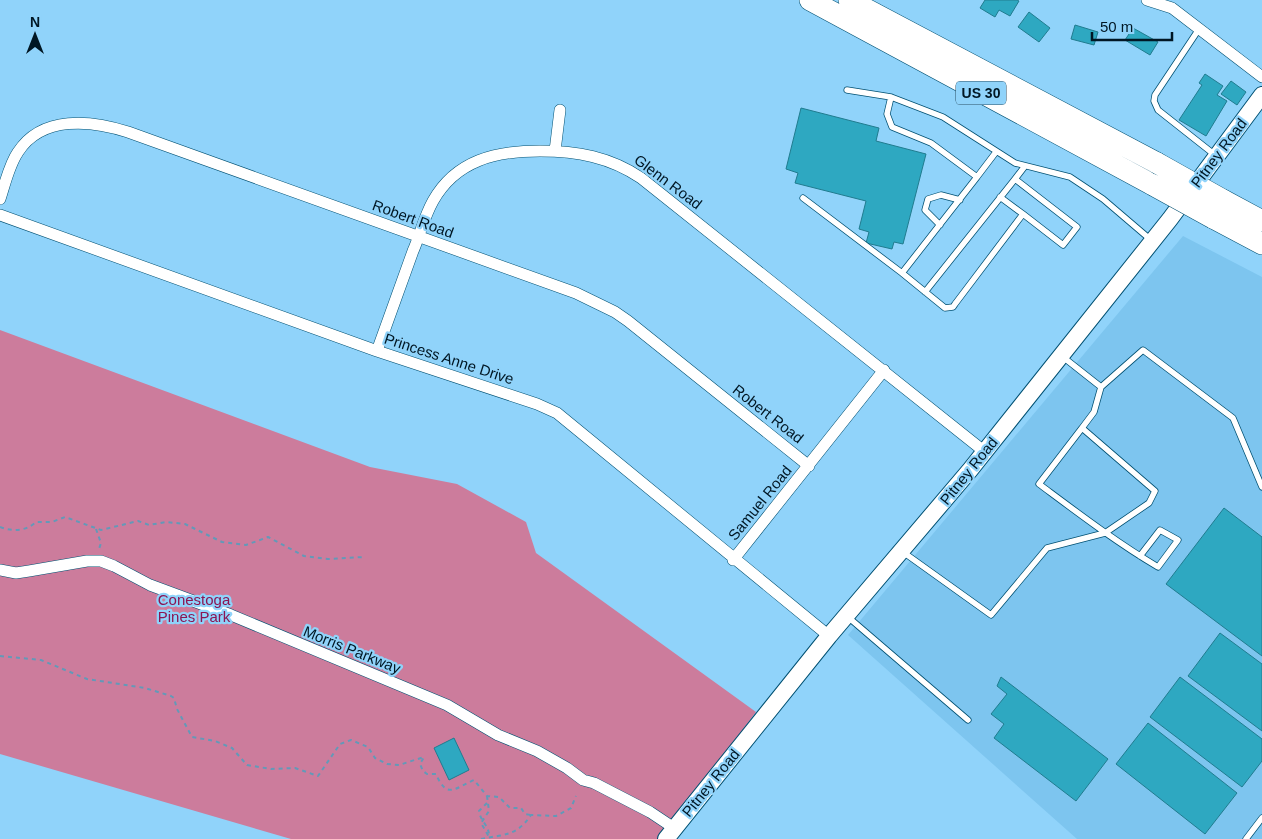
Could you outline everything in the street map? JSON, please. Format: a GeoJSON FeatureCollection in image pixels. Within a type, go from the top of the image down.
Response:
{"type":"FeatureCollection","features":[{"type":"Feature","properties":{"kind":"highway"},"geometry":{"type":"LineString","coordinates":[[803,0],[868,31]]}},
{"type":"Feature","properties":{"kind":"highway","name":"US 30"},"geometry":{"type":"LineString","coordinates":[[810,0],[1153,186],[1218,209],[1262,221]]}},
{"type":"Feature","properties":{"kind":"highway","name":"US 30"},"geometry":{"type":"LineString","coordinates":[[849,0],[1157,163],[1262,244]]}},
{"type":"Feature","properties":{"kind":"main road","name":"Pitney Road"},"geometry":{"type":"LineString","coordinates":[[670,834],[829,636],[902,551],[1062,355],[1152,241],[1262,95]]}},
{"type":"Feature","properties":{"kind":"street"},"geometry":{"type":"LineString","coordinates":[[1147,0],[1172,8],[1262,77]]}},
{"type":"Feature","properties":{"kind":"street"},"geometry":{"type":"LineString","coordinates":[[555,151],[560,110]]}},
{"type":"Feature","properties":{"kind":"street","name":"Robert Road"},"geometry":{"type":"LineString","coordinates":[[0,199],[17,153],[28,140],[48,128],[83,123],[128,132],[576,293],[615,312],[809,466]]}},
{"type":"Feature","properties":{"kind":"street","name":"Glenn Road"},"geometry":{"type":"LineString","coordinates":[[377,351],[436,196],[461,170],[481,158],[512,151],[555,151],[596,156],[619,164],[635,174],[884,370],[984,452]]}},
{"type":"Feature","properties":{"kind":"street","name":"Princess Anne Drive"},"geometry":{"type":"LineString","coordinates":[[0,215],[377,351],[557,412],[734,560],[829,636]]}},
{"type":"Feature","properties":{"kind":"street","name":"Samuel Road"},"geometry":{"type":"LineString","coordinates":[[734,560],[884,370]]}},
{"type":"Feature","properties":{"kind":"street","name":"Morris Parkway"},"geometry":{"type":"LineString","coordinates":[[0,570],[16,573],[65,564],[96,561],[114,566],[150,585],[231,615],[447,705],[498,735],[537,751],[567,768],[583,780],[594,783],[650,812],[670,834]]}},
{"type":"Feature","properties":{"kind":"lane"},"geometry":{"type":"LineString","coordinates":[[1200,30],[1155,95],[1154,101],[1158,110],[1217,156]]}},
{"type":"Feature","properties":{"kind":"lane"},"geometry":{"type":"LineString","coordinates":[[847,90],[891,97],[944,117],[996,152],[1025,166],[1057,172],[1075,180],[1103,199],[1152,241]]}},
{"type":"Feature","properties":{"kind":"lane"},"geometry":{"type":"LineString","coordinates":[[891,97],[888,114],[892,127],[931,143],[978,177]]}},
{"type":"Feature","properties":{"kind":"lane"},"geometry":{"type":"LineString","coordinates":[[902,273],[996,152]]}},
{"type":"Feature","properties":{"kind":"lane"},"geometry":{"type":"LineString","coordinates":[[925,292],[1025,166]]}},
{"type":"Feature","properties":{"kind":"lane"},"geometry":{"type":"LineString","coordinates":[[1000,196],[1063,245],[1077,227],[1015,178]]}},
{"type":"Feature","properties":{"kind":"lane"},"geometry":{"type":"LineString","coordinates":[[940,225],[925,210],[928,199],[941,194],[960,200]]}},
{"type":"Feature","properties":{"kind":"lane"},"geometry":{"type":"LineString","coordinates":[[803,198],[945,308],[953,307],[1023,214]]}},
{"type":"Feature","properties":{"kind":"lane"},"geometry":{"type":"LineString","coordinates":[[1140,556],[1160,530],[1178,540],[1158,567],[1140,556],[1105,533],[1039,484],[1094,412],[1101,387],[1143,350],[1234,418],[1262,487]]}},
{"type":"Feature","properties":{"kind":"lane"},"geometry":{"type":"LineString","coordinates":[[1062,355],[1101,387]]}},
{"type":"Feature","properties":{"kind":"lane"},"geometry":{"type":"LineString","coordinates":[[902,551],[990,615],[1047,548],[1105,533],[1149,503],[1156,492],[1082,428]]}},
{"type":"Feature","properties":{"kind":"lane"},"geometry":{"type":"LineString","coordinates":[[846,616],[968,720]]}},
{"type":"Feature","properties":{"kind":"lane"},"geometry":{"type":"LineString","coordinates":[[1246,839],[1262,818]]}},
{"type":"Feature","properties":{"kind":"path"},"geometry":{"type":"LineString","coordinates":[[0,527],[20,530],[30,527],[36,522],[52,522],[65,517],[96,529],[114,528],[138,521],[149,525],[166,522],[179,523],[222,542],[246,545],[268,538],[304,556],[328,559],[364,557]]}},
{"type":"Feature","properties":{"kind":"path"},"geometry":{"type":"LineString","coordinates":[[96,529],[101,543],[96,561]]}},
{"type":"Feature","properties":{"kind":"path"},"geometry":{"type":"LineString","coordinates":[[0,656],[41,660],[86,679],[144,688],[171,696],[174,698],[177,710],[192,737],[215,741],[232,748],[247,765],[271,769],[295,768],[318,776],[340,744],[351,740],[368,747],[375,758],[387,764],[399,765],[424,756],[420,764],[422,771],[427,774],[436,774],[445,788],[450,790],[460,788],[474,780],[487,796],[489,810],[481,827],[489,834]]}},
{"type":"Feature","properties":{"kind":"path"},"geometry":{"type":"LineString","coordinates":[[487,796],[499,797],[510,808],[521,808],[525,814],[556,816],[571,808],[576,796]]}},
{"type":"Feature","properties":{"kind":"path"},"geometry":{"type":"LineString","coordinates":[[487,802],[479,811],[488,827],[489,837]]}},
{"type":"Feature","properties":{"kind":"path"},"geometry":{"type":"LineString","coordinates":[[481,839],[509,834],[528,821],[531,815]]}},
{"type":"Feature","properties":{"kind":"shaded area"},"geometry":{"type":"Polygon","coordinates":[[[1183,236],[1262,277],[1262,839],[1077,839],[848,635],[1183,236]]]}},
{"type":"Feature","properties":{"kind":"green space","name":"Conestoga Pines Park"},"geometry":{"type":"Polygon","coordinates":[[[0,330],[370,467],[457,484],[526,522],[536,553],[756,712],[661,839],[291,839],[0,754],[0,330]]]}},
{"type":"Feature","properties":{"kind":"building"},"geometry":{"type":"Polygon","coordinates":[[[985,0],[1019,1],[1010,16],[999,10],[995,17],[980,8],[985,0]]]}},
{"type":"Feature","properties":{"kind":"building"},"geometry":{"type":"Polygon","coordinates":[[[1029,12],[1050,28],[1039,42],[1018,27],[1029,12]]]}},
{"type":"Feature","properties":{"kind":"building"},"geometry":{"type":"Polygon","coordinates":[[[1075,25],[1098,32],[1094,45],[1071,39],[1075,25]]]}},
{"type":"Feature","properties":{"kind":"building"},"geometry":{"type":"Polygon","coordinates":[[[1133,28],[1158,42],[1150,55],[1125,40],[1133,28]]]}},
{"type":"Feature","properties":{"kind":"building"},"geometry":{"type":"Polygon","coordinates":[[[1205,74],[1223,86],[1217,95],[1227,101],[1206,136],[1179,120],[1202,85],[1199,83],[1205,74]]]}},
{"type":"Feature","properties":{"kind":"building"},"geometry":{"type":"Polygon","coordinates":[[[1231,81],[1246,92],[1237,105],[1221,94],[1231,81]]]}},
{"type":"Feature","properties":{"kind":"building"},"geometry":{"type":"Polygon","coordinates":[[[801,108],[879,128],[876,141],[926,154],[903,244],[894,242],[892,249],[866,243],[869,232],[859,229],[866,201],[795,183],[798,173],[786,169],[801,108]]]}},
{"type":"Feature","properties":{"kind":"building"},"geometry":{"type":"Polygon","coordinates":[[[1224,508],[1262,537],[1262,656],[1166,584],[1224,508]]]}},
{"type":"Feature","properties":{"kind":"building"},"geometry":{"type":"Polygon","coordinates":[[[1220,633],[1262,664],[1262,731],[1188,676],[1220,633]]]}},
{"type":"Feature","properties":{"kind":"building"},"geometry":{"type":"Polygon","coordinates":[[[1001,677],[1108,759],[1076,801],[994,738],[1004,724],[991,714],[1007,694],[997,686],[1001,677]]]}},
{"type":"Feature","properties":{"kind":"building"},"geometry":{"type":"Polygon","coordinates":[[[1180,677],[1262,739],[1262,761],[1242,787],[1150,717],[1180,677]]]}},
{"type":"Feature","properties":{"kind":"building"},"geometry":{"type":"Polygon","coordinates":[[[1148,723],[1237,793],[1205,834],[1116,764],[1148,723]]]}},
{"type":"Feature","properties":{"kind":"building"},"geometry":{"type":"Polygon","coordinates":[[[454,738],[469,770],[449,780],[434,748],[454,738]]]}}]}
